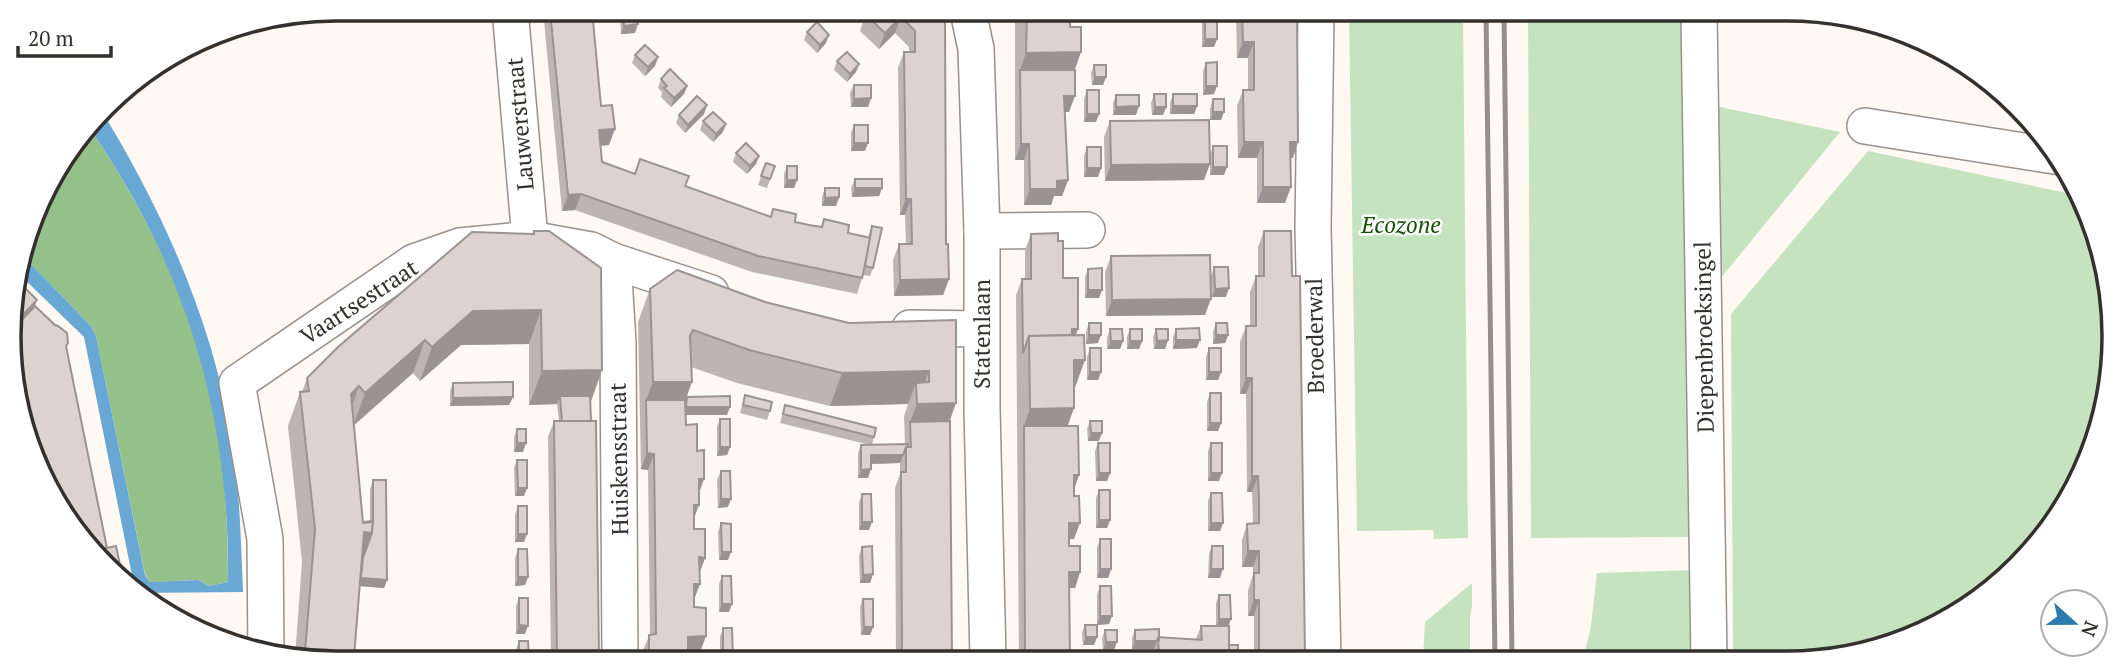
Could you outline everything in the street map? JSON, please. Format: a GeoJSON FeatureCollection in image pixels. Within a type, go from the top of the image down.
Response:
{"type":"FeatureCollection","features":[{"type":"Feature","properties":{"kind":"street","name":"Lauwerstraat"},"geometry":{"type":"LineString","coordinates":[[511,21],[530,239]]}},
{"type":"Feature","properties":{"kind":"street","name":"Statenlaan"},"geometry":{"type":"LineString","coordinates":[[970,21],[976,49],[982,232],[981,328],[988,651]]}},
{"type":"Feature","properties":{"kind":"street","name":"Broederwal"},"geometry":{"type":"LineString","coordinates":[[1316,21],[1313,228],[1323,651]]}},
{"type":"Feature","properties":{"kind":"street","name":"Diepenbroeksingel"},"geometry":{"type":"LineString","coordinates":[[1699,21],[1709,651]]}},
{"type":"Feature","properties":{"kind":"street"},"geometry":{"type":"LineString","coordinates":[[1865,125],[2045,155]]}},
{"type":"Feature","properties":{"kind":"street"},"geometry":{"type":"LineString","coordinates":[[982,232],[1087,230]]}},
{"type":"Feature","properties":{"kind":"street","name":"Vaartsestraat"},"geometry":{"type":"LineString","coordinates":[[266,643],[265,539],[237,383],[414,262],[460,246],[530,239],[591,250],[613,261],[739,302]]}},
{"type":"Feature","properties":{"kind":"street","name":"Huiskensstraat"},"geometry":{"type":"LineString","coordinates":[[613,261],[618,343],[620,651]]}},
{"type":"Feature","properties":{"kind":"street"},"geometry":{"type":"LineString","coordinates":[[873,328],[981,328]]}},
{"type":"Feature","properties":{"kind":"green space","name":"Ecozone"},"geometry":{"type":"Polygon","coordinates":[[[1349,21],[1463,21],[1468,538],[1434,539],[1433,530],[1357,531],[1349,21]]]}},
{"type":"Feature","properties":{"kind":"green space"},"geometry":{"type":"Polygon","coordinates":[[[1528,21],[1687,21],[1694,537],[1531,538],[1528,21]]]}},
{"type":"Feature","properties":{"kind":"green space"},"geometry":{"type":"Polygon","coordinates":[[[1711,105],[1840,132],[1712,289],[1711,105]]]}},
{"type":"Feature","properties":{"kind":"green space"},"geometry":{"type":"Polygon","coordinates":[[[94,135],[132,197],[169,269],[197,345],[208,383],[219,442],[225,502],[228,582],[209,586],[198,580],[150,582],[145,574],[96,336],[91,326],[30,263],[53,197],[94,135]]]}},
{"type":"Feature","properties":{"kind":"green space"},"geometry":{"type":"Polygon","coordinates":[[[1868,151],[2068,193],[2091,254],[2099,295],[2102,336],[2096,397],[2078,457],[2060,494],[2024,544],[1979,586],[1944,609],[1908,627],[1848,645],[1808,650],[1733,651],[1731,314],[1868,151]]]}},
{"type":"Feature","properties":{"kind":"green space"},"geometry":{"type":"Polygon","coordinates":[[[1694,570],[1695,651],[1585,651],[1597,573],[1694,570]]]}},
{"type":"Feature","properties":{"kind":"green space"},"geometry":{"type":"Polygon","coordinates":[[[1472,583],[1470,651],[1423,651],[1425,622],[1472,583]]]}},
{"type":"Feature","properties":{"kind":"water"},"geometry":{"type":"Polygon","coordinates":[[[107,120],[167,232],[201,317],[214,360],[233,448],[243,592],[154,593],[132,576],[84,337],[26,281],[30,263],[91,326],[96,336],[145,575],[150,582],[198,580],[209,586],[228,582],[227,520],[221,460],[211,402],[196,345],[176,289],[124,181],[94,135],[107,120]]]}},
{"type":"Feature","properties":{"kind":"building"},"geometry":{"type":"Polygon","coordinates":[[[551,21],[593,21],[601,106],[612,105],[615,129],[599,130],[602,162],[635,174],[640,159],[689,176],[685,186],[771,217],[773,209],[796,214],[795,222],[822,227],[824,219],[849,225],[848,233],[871,238],[862,278],[758,256],[581,194],[568,195],[551,21]]]}},
{"type":"Feature","properties":{"kind":"building"},"geometry":{"type":"Polygon","coordinates":[[[624,21],[638,21],[638,24],[624,26],[624,21]]]}},
{"type":"Feature","properties":{"kind":"building"},"geometry":{"type":"Polygon","coordinates":[[[872,21],[897,21],[885,33],[872,21]]]}},
{"type":"Feature","properties":{"kind":"building"},"geometry":{"type":"Polygon","coordinates":[[[905,21],[945,21],[946,244],[949,279],[900,280],[899,244],[912,244],[911,199],[906,199],[904,52],[915,52],[915,31],[905,21]]]}},
{"type":"Feature","properties":{"kind":"building"},"geometry":{"type":"Polygon","coordinates":[[[1027,21],[1070,21],[1070,27],[1081,27],[1081,52],[1026,53],[1027,21]]]}},
{"type":"Feature","properties":{"kind":"building"},"geometry":{"type":"Polygon","coordinates":[[[1205,21],[1217,21],[1217,39],[1205,39],[1205,21]]]}},
{"type":"Feature","properties":{"kind":"building"},"geometry":{"type":"Polygon","coordinates":[[[1242,21],[1297,21],[1298,142],[1290,142],[1291,187],[1263,187],[1263,142],[1244,142],[1243,90],[1254,90],[1254,42],[1243,42],[1242,21]]]}},
{"type":"Feature","properties":{"kind":"building"},"geometry":{"type":"Polygon","coordinates":[[[817,22],[829,35],[820,45],[807,32],[817,22]]]}},
{"type":"Feature","properties":{"kind":"building"},"geometry":{"type":"Polygon","coordinates":[[[645,45],[658,57],[648,67],[635,55],[645,45]]]}},
{"type":"Feature","properties":{"kind":"building"},"geometry":{"type":"Polygon","coordinates":[[[847,52],[859,64],[850,74],[837,61],[847,52]]]}},
{"type":"Feature","properties":{"kind":"building"},"geometry":{"type":"Polygon","coordinates":[[[1217,62],[1217,86],[1206,86],[1206,63],[1217,62]]]}},
{"type":"Feature","properties":{"kind":"building"},"geometry":{"type":"Polygon","coordinates":[[[1094,65],[1106,65],[1106,77],[1095,77],[1094,65]]]}},
{"type":"Feature","properties":{"kind":"building"},"geometry":{"type":"Polygon","coordinates":[[[670,69],[687,86],[674,98],[664,88],[667,86],[661,79],[670,69]]]}},
{"type":"Feature","properties":{"kind":"building"},"geometry":{"type":"Polygon","coordinates":[[[1020,70],[1075,70],[1075,96],[1064,96],[1068,180],[1057,181],[1057,189],[1030,189],[1029,144],[1021,144],[1020,70]]]}},
{"type":"Feature","properties":{"kind":"building"},"geometry":{"type":"Polygon","coordinates":[[[854,85],[871,85],[871,98],[854,99],[854,85]]]}},
{"type":"Feature","properties":{"kind":"building"},"geometry":{"type":"Polygon","coordinates":[[[1087,90],[1099,90],[1099,114],[1087,114],[1087,90]]]}},
{"type":"Feature","properties":{"kind":"building"},"geometry":{"type":"Polygon","coordinates":[[[1154,94],[1166,94],[1166,107],[1155,107],[1154,94]]]}},
{"type":"Feature","properties":{"kind":"building"},"geometry":{"type":"Polygon","coordinates":[[[1173,94],[1197,94],[1197,106],[1173,106],[1173,94]]]}},
{"type":"Feature","properties":{"kind":"building"},"geometry":{"type":"Polygon","coordinates":[[[1116,95],[1139,95],[1139,106],[1116,107],[1116,95]]]}},
{"type":"Feature","properties":{"kind":"building"},"geometry":{"type":"Polygon","coordinates":[[[697,96],[707,105],[688,125],[679,115],[697,96]]]}},
{"type":"Feature","properties":{"kind":"building"},"geometry":{"type":"Polygon","coordinates":[[[1213,99],[1224,99],[1224,112],[1213,112],[1213,99]]]}},
{"type":"Feature","properties":{"kind":"building"},"geometry":{"type":"Polygon","coordinates":[[[713,112],[726,124],[716,134],[703,121],[713,112]]]}},
{"type":"Feature","properties":{"kind":"building"},"geometry":{"type":"Polygon","coordinates":[[[1209,120],[1210,164],[1111,165],[1110,121],[1209,120]]]}},
{"type":"Feature","properties":{"kind":"building"},"geometry":{"type":"Polygon","coordinates":[[[854,125],[868,125],[868,143],[854,143],[854,125]]]}},
{"type":"Feature","properties":{"kind":"building"},"geometry":{"type":"Polygon","coordinates":[[[746,143],[759,156],[750,166],[736,153],[746,143]]]}},
{"type":"Feature","properties":{"kind":"building"},"geometry":{"type":"Polygon","coordinates":[[[1213,146],[1227,146],[1227,167],[1213,167],[1213,146]]]}},
{"type":"Feature","properties":{"kind":"building"},"geometry":{"type":"Polygon","coordinates":[[[1087,147],[1101,147],[1101,168],[1087,168],[1087,147]]]}},
{"type":"Feature","properties":{"kind":"building"},"geometry":{"type":"Polygon","coordinates":[[[766,163],[775,166],[770,179],[761,176],[766,163]]]}},
{"type":"Feature","properties":{"kind":"building"},"geometry":{"type":"Polygon","coordinates":[[[787,166],[797,166],[797,180],[787,180],[787,166]]]}},
{"type":"Feature","properties":{"kind":"building"},"geometry":{"type":"Polygon","coordinates":[[[855,179],[882,179],[882,188],[855,188],[855,179]]]}},
{"type":"Feature","properties":{"kind":"building"},"geometry":{"type":"Polygon","coordinates":[[[825,188],[839,188],[839,197],[825,198],[825,188]]]}},
{"type":"Feature","properties":{"kind":"building"},"geometry":{"type":"Polygon","coordinates":[[[872,226],[882,228],[873,268],[865,266],[872,226]]]}},
{"type":"Feature","properties":{"kind":"building"},"geometry":{"type":"Polygon","coordinates":[[[534,231],[549,231],[601,268],[602,370],[542,371],[541,310],[473,311],[432,347],[425,340],[365,393],[359,386],[351,394],[363,523],[373,522],[372,533],[364,532],[354,651],[305,649],[315,529],[300,392],[309,391],[307,378],[338,347],[472,232],[534,234],[534,231]]]}},
{"type":"Feature","properties":{"kind":"building"},"geometry":{"type":"Polygon","coordinates":[[[1264,231],[1291,231],[1292,276],[1300,276],[1305,651],[1259,651],[1259,600],[1254,600],[1254,573],[1259,573],[1259,551],[1248,551],[1247,524],[1259,523],[1259,500],[1258,476],[1252,476],[1252,378],[1246,378],[1246,326],[1256,326],[1256,276],[1264,276],[1264,231]]]}},
{"type":"Feature","properties":{"kind":"building"},"geometry":{"type":"Polygon","coordinates":[[[1058,233],[1058,241],[1063,241],[1063,278],[1078,278],[1078,329],[1072,329],[1072,335],[1029,336],[1023,353],[1022,279],[1031,279],[1031,234],[1058,233]]]}},
{"type":"Feature","properties":{"kind":"building"},"geometry":{"type":"Polygon","coordinates":[[[1210,255],[1211,299],[1112,300],[1111,256],[1210,255]]]}},
{"type":"Feature","properties":{"kind":"building"},"geometry":{"type":"Polygon","coordinates":[[[1214,267],[1228,267],[1229,288],[1215,289],[1214,267]]]}},
{"type":"Feature","properties":{"kind":"building"},"geometry":{"type":"Polygon","coordinates":[[[1102,268],[1102,290],[1088,290],[1088,269],[1102,268]]]}},
{"type":"Feature","properties":{"kind":"building"},"geometry":{"type":"Polygon","coordinates":[[[677,270],[765,302],[849,323],[956,320],[956,403],[917,404],[916,383],[929,382],[929,371],[842,373],[749,350],[693,330],[690,336],[692,382],[653,382],[650,289],[677,270]]]}},
{"type":"Feature","properties":{"kind":"building"},"geometry":{"type":"Polygon","coordinates":[[[25,288],[37,300],[22,316],[25,288]]]}},
{"type":"Feature","properties":{"kind":"building"},"geometry":{"type":"Polygon","coordinates":[[[35,306],[67,333],[66,346],[107,548],[103,549],[99,544],[74,511],[45,457],[27,397],[22,357],[22,320],[35,306]]]}},
{"type":"Feature","properties":{"kind":"building"},"geometry":{"type":"Polygon","coordinates":[[[1089,323],[1101,323],[1101,335],[1089,335],[1089,323]]]}},
{"type":"Feature","properties":{"kind":"building"},"geometry":{"type":"Polygon","coordinates":[[[1216,323],[1227,323],[1228,335],[1216,335],[1216,323]]]}},
{"type":"Feature","properties":{"kind":"building"},"geometry":{"type":"Polygon","coordinates":[[[1199,328],[1200,340],[1176,340],[1176,329],[1199,328]]]}},
{"type":"Feature","properties":{"kind":"building"},"geometry":{"type":"Polygon","coordinates":[[[1110,329],[1122,329],[1123,341],[1111,341],[1110,329]]]}},
{"type":"Feature","properties":{"kind":"building"},"geometry":{"type":"Polygon","coordinates":[[[1130,329],[1142,329],[1142,341],[1130,341],[1130,329]]]}},
{"type":"Feature","properties":{"kind":"building"},"geometry":{"type":"Polygon","coordinates":[[[1156,329],[1168,329],[1168,340],[1157,341],[1156,329]]]}},
{"type":"Feature","properties":{"kind":"building"},"geometry":{"type":"Polygon","coordinates":[[[1084,335],[1085,360],[1074,360],[1074,408],[1030,409],[1029,336],[1084,335]]]}},
{"type":"Feature","properties":{"kind":"building"},"geometry":{"type":"Polygon","coordinates":[[[1090,348],[1101,348],[1101,372],[1090,372],[1090,348]]]}},
{"type":"Feature","properties":{"kind":"building"},"geometry":{"type":"Polygon","coordinates":[[[1209,348],[1221,348],[1221,372],[1209,372],[1209,348]]]}},
{"type":"Feature","properties":{"kind":"building"},"geometry":{"type":"Polygon","coordinates":[[[513,382],[513,397],[453,398],[453,383],[513,382]]]}},
{"type":"Feature","properties":{"kind":"building"},"geometry":{"type":"Polygon","coordinates":[[[1210,393],[1221,393],[1221,423],[1210,423],[1210,393]]]}},
{"type":"Feature","properties":{"kind":"building"},"geometry":{"type":"Polygon","coordinates":[[[745,395],[772,402],[770,411],[743,405],[745,395]]]}},
{"type":"Feature","properties":{"kind":"building"},"geometry":{"type":"Polygon","coordinates":[[[560,396],[590,396],[591,421],[562,421],[560,396]]]}},
{"type":"Feature","properties":{"kind":"building"},"geometry":{"type":"Polygon","coordinates":[[[730,396],[730,407],[686,407],[687,397],[730,396]]]}},
{"type":"Feature","properties":{"kind":"building"},"geometry":{"type":"Polygon","coordinates":[[[646,400],[685,400],[686,425],[697,424],[697,451],[704,450],[704,479],[699,479],[699,505],[694,505],[694,529],[705,529],[705,558],[699,557],[700,584],[694,584],[694,607],[706,608],[706,636],[688,637],[688,651],[649,651],[649,635],[656,634],[655,531],[654,454],[647,453],[646,400]]]}},
{"type":"Feature","properties":{"kind":"building"},"geometry":{"type":"Polygon","coordinates":[[[785,405],[876,428],[874,437],[783,414],[785,405]]]}},
{"type":"Feature","properties":{"kind":"building"},"geometry":{"type":"Polygon","coordinates":[[[720,419],[730,419],[730,447],[720,447],[720,419]]]}},
{"type":"Feature","properties":{"kind":"building"},"geometry":{"type":"Polygon","coordinates":[[[554,421],[596,421],[599,651],[557,651],[554,421]]]}},
{"type":"Feature","properties":{"kind":"building"},"geometry":{"type":"Polygon","coordinates":[[[950,421],[952,651],[902,651],[901,472],[906,472],[906,447],[911,447],[910,422],[950,421]]]}},
{"type":"Feature","properties":{"kind":"building"},"geometry":{"type":"Polygon","coordinates":[[[1090,421],[1102,421],[1102,433],[1091,433],[1090,421]]]}},
{"type":"Feature","properties":{"kind":"building"},"geometry":{"type":"Polygon","coordinates":[[[1024,426],[1078,426],[1079,475],[1074,475],[1074,496],[1079,496],[1080,523],[1069,523],[1069,546],[1080,546],[1080,572],[1069,572],[1070,651],[1025,651],[1024,426]]]}},
{"type":"Feature","properties":{"kind":"building"},"geometry":{"type":"Polygon","coordinates":[[[517,429],[526,429],[526,443],[517,443],[517,429]]]}},
{"type":"Feature","properties":{"kind":"building"},"geometry":{"type":"Polygon","coordinates":[[[1098,443],[1110,443],[1110,473],[1099,473],[1098,443]]]}},
{"type":"Feature","properties":{"kind":"building"},"geometry":{"type":"Polygon","coordinates":[[[1211,443],[1222,443],[1222,473],[1211,473],[1211,443]]]}},
{"type":"Feature","properties":{"kind":"building"},"geometry":{"type":"Polygon","coordinates":[[[908,444],[903,455],[871,455],[871,469],[861,470],[861,445],[908,444]]]}},
{"type":"Feature","properties":{"kind":"building"},"geometry":{"type":"Polygon","coordinates":[[[517,460],[527,460],[527,488],[518,488],[517,460]]]}},
{"type":"Feature","properties":{"kind":"building"},"geometry":{"type":"Polygon","coordinates":[[[721,471],[730,471],[731,499],[721,499],[721,471]]]}},
{"type":"Feature","properties":{"kind":"building"},"geometry":{"type":"Polygon","coordinates":[[[373,480],[386,480],[387,580],[361,578],[363,558],[372,533],[373,522],[363,522],[373,521],[373,480]]]}},
{"type":"Feature","properties":{"kind":"building"},"geometry":{"type":"Polygon","coordinates":[[[1099,490],[1110,490],[1110,520],[1099,520],[1099,490]]]}},
{"type":"Feature","properties":{"kind":"building"},"geometry":{"type":"Polygon","coordinates":[[[1211,493],[1222,493],[1223,523],[1211,523],[1211,493]]]}},
{"type":"Feature","properties":{"kind":"building"},"geometry":{"type":"Polygon","coordinates":[[[862,494],[871,494],[872,522],[862,522],[862,494]]]}},
{"type":"Feature","properties":{"kind":"building"},"geometry":{"type":"Polygon","coordinates":[[[518,506],[527,506],[527,534],[518,534],[518,506]]]}},
{"type":"Feature","properties":{"kind":"building"},"geometry":{"type":"Polygon","coordinates":[[[721,523],[731,524],[731,552],[722,552],[721,523]]]}},
{"type":"Feature","properties":{"kind":"building"},"geometry":{"type":"Polygon","coordinates":[[[1100,539],[1111,539],[1111,569],[1100,569],[1100,539]]]}},
{"type":"Feature","properties":{"kind":"building"},"geometry":{"type":"Polygon","coordinates":[[[116,546],[120,566],[113,559],[103,549],[116,546]]]}},
{"type":"Feature","properties":{"kind":"building"},"geometry":{"type":"Polygon","coordinates":[[[872,546],[873,574],[863,575],[862,547],[872,546]]]}},
{"type":"Feature","properties":{"kind":"building"},"geometry":{"type":"Polygon","coordinates":[[[1212,546],[1223,546],[1223,569],[1211,569],[1212,546]]]}},
{"type":"Feature","properties":{"kind":"building"},"geometry":{"type":"Polygon","coordinates":[[[518,549],[527,549],[528,577],[518,577],[518,549]]]}},
{"type":"Feature","properties":{"kind":"building"},"geometry":{"type":"Polygon","coordinates":[[[722,576],[731,576],[732,604],[722,604],[722,576]]]}},
{"type":"Feature","properties":{"kind":"building"},"geometry":{"type":"Polygon","coordinates":[[[1100,586],[1111,586],[1112,616],[1100,616],[1100,586]]]}},
{"type":"Feature","properties":{"kind":"building"},"geometry":{"type":"Polygon","coordinates":[[[1219,595],[1230,595],[1231,619],[1219,619],[1219,595]]]}},
{"type":"Feature","properties":{"kind":"building"},"geometry":{"type":"Polygon","coordinates":[[[519,598],[528,598],[528,626],[519,625],[519,598]]]}},
{"type":"Feature","properties":{"kind":"building"},"geometry":{"type":"Polygon","coordinates":[[[863,599],[873,599],[873,627],[864,627],[863,599]]]}},
{"type":"Feature","properties":{"kind":"building"},"geometry":{"type":"Polygon","coordinates":[[[1085,625],[1097,625],[1097,637],[1086,637],[1085,625]]]}},
{"type":"Feature","properties":{"kind":"building"},"geometry":{"type":"Polygon","coordinates":[[[1201,626],[1229,626],[1229,651],[1159,651],[1158,637],[1202,640],[1201,626]]]}},
{"type":"Feature","properties":{"kind":"building"},"geometry":{"type":"Polygon","coordinates":[[[723,628],[732,628],[733,651],[723,651],[723,628]]]}},
{"type":"Feature","properties":{"kind":"building"},"geometry":{"type":"Polygon","coordinates":[[[1159,629],[1159,641],[1158,637],[1157,641],[1135,641],[1135,630],[1159,629]]]}},
{"type":"Feature","properties":{"kind":"building"},"geometry":{"type":"Polygon","coordinates":[[[1105,630],[1117,630],[1117,642],[1106,642],[1105,630]]]}},
{"type":"Feature","properties":{"kind":"building"},"geometry":{"type":"Polygon","coordinates":[[[519,641],[528,641],[529,651],[519,651],[519,641]]]}},
{"type":"Feature","properties":{"kind":"building"},"geometry":{"type":"Polygon","coordinates":[[[1229,645],[1238,645],[1238,651],[1229,651],[1229,645]]]}},
{"type":"Feature","properties":{"kind":"railway"},"geometry":{"type":"LineString","coordinates":[[1486,21],[1495,651]]}},
{"type":"Feature","properties":{"kind":"railway"},"geometry":{"type":"LineString","coordinates":[[1504,21],[1512,651]]}}]}
